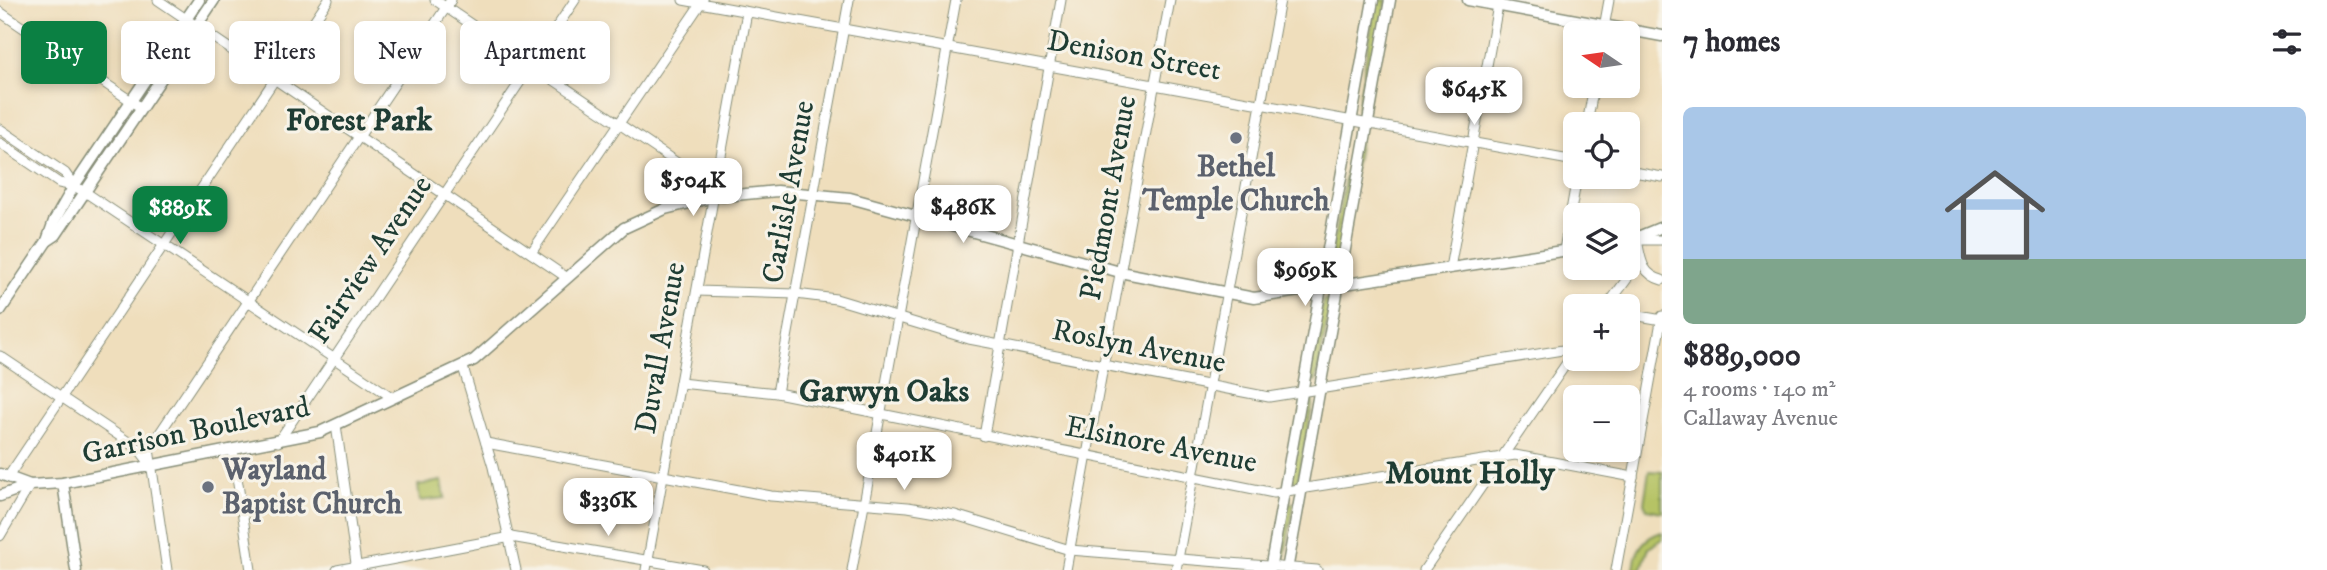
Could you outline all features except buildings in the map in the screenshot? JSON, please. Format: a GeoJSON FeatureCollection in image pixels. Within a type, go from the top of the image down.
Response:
{"type":"FeatureCollection","features":[{"type":"Feature","properties":{"kind":"main road"},"geometry":{"type":"LineString","coordinates":[[0,311],[47,241],[54,221],[74,186],[199,0]]}},
{"type":"Feature","properties":{"kind":"main road"},"geometry":{"type":"LineString","coordinates":[[199,21],[214,0]]}},
{"type":"Feature","properties":{"kind":"main road"},"geometry":{"type":"LineString","coordinates":[[1270,568],[1373,0]]}},
{"type":"Feature","properties":{"kind":"main road"},"geometry":{"type":"LineString","coordinates":[[1287,569],[1390,0]]}},
{"type":"Feature","properties":{"kind":"main road"},"geometry":{"type":"LineString","coordinates":[[1468,0],[1499,3],[1572,21]]}},
{"type":"Feature","properties":{"kind":"main road"},"geometry":{"type":"LineString","coordinates":[[1640,33],[1662,36]]}},
{"type":"Feature","properties":{"kind":"main road"},"geometry":{"type":"LineString","coordinates":[[47,241],[57,235],[157,84]]}},
{"type":"Feature","properties":{"kind":"main road","name":"Garrison Boulevard"},"geometry":{"type":"LineString","coordinates":[[4,475],[30,485],[63,483],[309,436],[463,367],[495,344],[614,234],[636,221],[666,208],[714,197],[766,192],[814,192],[850,198],[1120,272],[1254,299],[1563,251]]}},
{"type":"Feature","properties":{"kind":"main road"},"geometry":{"type":"LineString","coordinates":[[1640,237],[1662,228]]}},
{"type":"Feature","properties":{"kind":"main road"},"geometry":{"type":"LineString","coordinates":[[63,483],[75,570]]}},
{"type":"Feature","properties":{"kind":"main road"},"geometry":{"type":"LineString","coordinates":[[0,496],[30,485]]}},
{"type":"Feature","properties":{"kind":"street"},"geometry":{"type":"LineString","coordinates":[[158,0],[189,21]]}},
{"type":"Feature","properties":{"kind":"street"},"geometry":{"type":"LineString","coordinates":[[314,21],[328,0]]}},
{"type":"Feature","properties":{"kind":"street"},"geometry":{"type":"LineString","coordinates":[[435,0],[449,4],[472,21]]}},
{"type":"Feature","properties":{"kind":"street","name":"Fairview Avenue"},"geometry":{"type":"LineString","coordinates":[[561,21],[575,0]]}},
{"type":"Feature","properties":{"kind":"street","name":"Denison Street"},"geometry":{"type":"LineString","coordinates":[[683,0],[1563,159]]}},
{"type":"Feature","properties":{"kind":"street","name":"Carlisle Avenue"},"geometry":{"type":"LineString","coordinates":[[778,393],[849,0]]}},
{"type":"Feature","properties":{"kind":"street"},"geometry":{"type":"LineString","coordinates":[[852,570],[956,0]]}},
{"type":"Feature","properties":{"kind":"street"},"geometry":{"type":"LineString","coordinates":[[984,436],[1061,0]]}},
{"type":"Feature","properties":{"kind":"street","name":"Piedmont Avenue"},"geometry":{"type":"LineString","coordinates":[[1066,570],[1170,0]]}},
{"type":"Feature","properties":{"kind":"street"},"geometry":{"type":"LineString","coordinates":[[1176,570],[1280,0]]}},
{"type":"Feature","properties":{"kind":"street"},"geometry":{"type":"LineString","coordinates":[[1605,21],[1609,0]]}},
{"type":"Feature","properties":{"kind":"street"},"geometry":{"type":"LineString","coordinates":[[531,253],[702,2]]}},
{"type":"Feature","properties":{"kind":"street"},"geometry":{"type":"LineString","coordinates":[[1450,268],[1499,3]]}},
{"type":"Feature","properties":{"kind":"street"},"geometry":{"type":"LineString","coordinates":[[167,570],[149,449],[449,4]]}},
{"type":"Feature","properties":{"kind":"street"},"geometry":{"type":"LineString","coordinates":[[0,12],[141,108]]}},
{"type":"Feature","properties":{"kind":"street","name":"Duvall Avenue"},"geometry":{"type":"LineString","coordinates":[[647,565],[747,12]]}},
{"type":"Feature","properties":{"kind":"street"},"geometry":{"type":"LineString","coordinates":[[4,475],[61,397],[272,84]]}},
{"type":"Feature","properties":{"kind":"street"},"geometry":{"type":"LineString","coordinates":[[282,84],[566,277]]}},
{"type":"Feature","properties":{"kind":"street","name":"Fairview Avenue"},"geometry":{"type":"LineString","coordinates":[[278,442],[518,84]]}},
{"type":"Feature","properties":{"kind":"street"},"geometry":{"type":"LineString","coordinates":[[559,84],[709,185],[714,197]]}},
{"type":"Feature","properties":{"kind":"street"},"geometry":{"type":"LineString","coordinates":[[0,129],[71,177],[74,186]]}},
{"type":"Feature","properties":{"kind":"street"},"geometry":{"type":"LineString","coordinates":[[0,143],[59,183],[85,192],[393,398]]}},
{"type":"Feature","properties":{"kind":"street"},"geometry":{"type":"LineString","coordinates":[[1640,173],[1662,177]]}},
{"type":"Feature","properties":{"kind":"street"},"geometry":{"type":"LineString","coordinates":[[1640,240],[1662,240]]}},
{"type":"Feature","properties":{"kind":"street"},"geometry":{"type":"LineString","coordinates":[[1640,259],[1651,276],[1662,280]]}},
{"type":"Feature","properties":{"kind":"street","name":"Roslyn Avenue"},"geometry":{"type":"LineString","coordinates":[[696,291],[796,293],[854,302],[952,335],[1000,346],[1269,397],[1563,352]]}},
{"type":"Feature","properties":{"kind":"street"},"geometry":{"type":"LineString","coordinates":[[1616,570],[1662,319],[1640,316]]}},
{"type":"Feature","properties":{"kind":"street"},"geometry":{"type":"LineString","coordinates":[[0,356],[139,449],[152,466]]}},
{"type":"Feature","properties":{"kind":"street"},"geometry":{"type":"LineString","coordinates":[[463,367],[511,537],[516,570]]}},
{"type":"Feature","properties":{"kind":"street"},"geometry":{"type":"LineString","coordinates":[[1424,570],[1563,367]]}},
{"type":"Feature","properties":{"kind":"street","name":"Elsinore Avenue"},"geometry":{"type":"LineString","coordinates":[[680,383],[778,393],[984,436],[1284,493],[1515,455],[1633,477]]}},
{"type":"Feature","properties":{"kind":"street"},"geometry":{"type":"LineString","coordinates":[[336,425],[357,568]]}},
{"type":"Feature","properties":{"kind":"street"},"geometry":{"type":"LineString","coordinates":[[486,443],[771,496],[955,515],[1070,550],[1317,570]]}},
{"type":"Feature","properties":{"kind":"street"},"geometry":{"type":"LineString","coordinates":[[233,451],[251,570]]}},
{"type":"Feature","properties":{"kind":"street"},"geometry":{"type":"LineString","coordinates":[[0,536],[30,485]]}},
{"type":"Feature","properties":{"kind":"street"},"geometry":{"type":"LineString","coordinates":[[337,570],[511,537],[647,565],[703,570]]}},
{"type":"Feature","properties":{"kind":"green space"},"geometry":{"type":"Polygon","coordinates":[[[1376,0],[1387,0],[1365,113],[1362,114],[1357,110],[1376,0]]]}},
{"type":"Feature","properties":{"kind":"green space"},"geometry":{"type":"Polygon","coordinates":[[[1354,131],[1361,133],[1336,275],[1329,276],[1327,275],[1354,131]]]}},
{"type":"Feature","properties":{"kind":"green space"},"geometry":{"type":"Polygon","coordinates":[[[1323,301],[1331,302],[1314,381],[1309,377],[1323,301]]]}},
{"type":"Feature","properties":{"kind":"green space"},"geometry":{"type":"Polygon","coordinates":[[[1304,402],[1313,402],[1298,481],[1295,482],[1290,478],[1304,402]]]}},
{"type":"Feature","properties":{"kind":"green space"},"geometry":{"type":"Polygon","coordinates":[[[1649,471],[1662,472],[1662,512],[1647,509],[1644,503],[1649,471]]]}},
{"type":"Feature","properties":{"kind":"green space"},"geometry":{"type":"Polygon","coordinates":[[[442,481],[445,498],[420,501],[418,485],[442,481]]]}},
{"type":"Feature","properties":{"kind":"green space"},"geometry":{"type":"Polygon","coordinates":[[[1286,503],[1294,504],[1284,561],[1281,562],[1276,558],[1286,503]]]}},
{"type":"Feature","properties":{"kind":"green space"},"geometry":{"type":"Polygon","coordinates":[[[1662,532],[1662,539],[1649,548],[1641,570],[1634,570],[1636,557],[1645,541],[1662,532]]]}},
{"type":"Feature","properties":{"kind":"place","name":"Bethel Temple Church"},"geometry":{"type":"Point","coordinates":[1236,138]}},
{"type":"Feature","properties":{"kind":"place","name":"Wayland Baptist Church"},"geometry":{"type":"Point","coordinates":[208,487]}},
{"type":"Feature","properties":{"kind":"district","name":"Forest Park"},"geometry":{"type":"Point","coordinates":[359,121]}},
{"type":"Feature","properties":{"kind":"district","name":"Garwyn Oaks"},"geometry":{"type":"Point","coordinates":[884,392]}},
{"type":"Feature","properties":{"kind":"district","name":"Mount Holly"},"geometry":{"type":"Point","coordinates":[1470,474]}}]}
